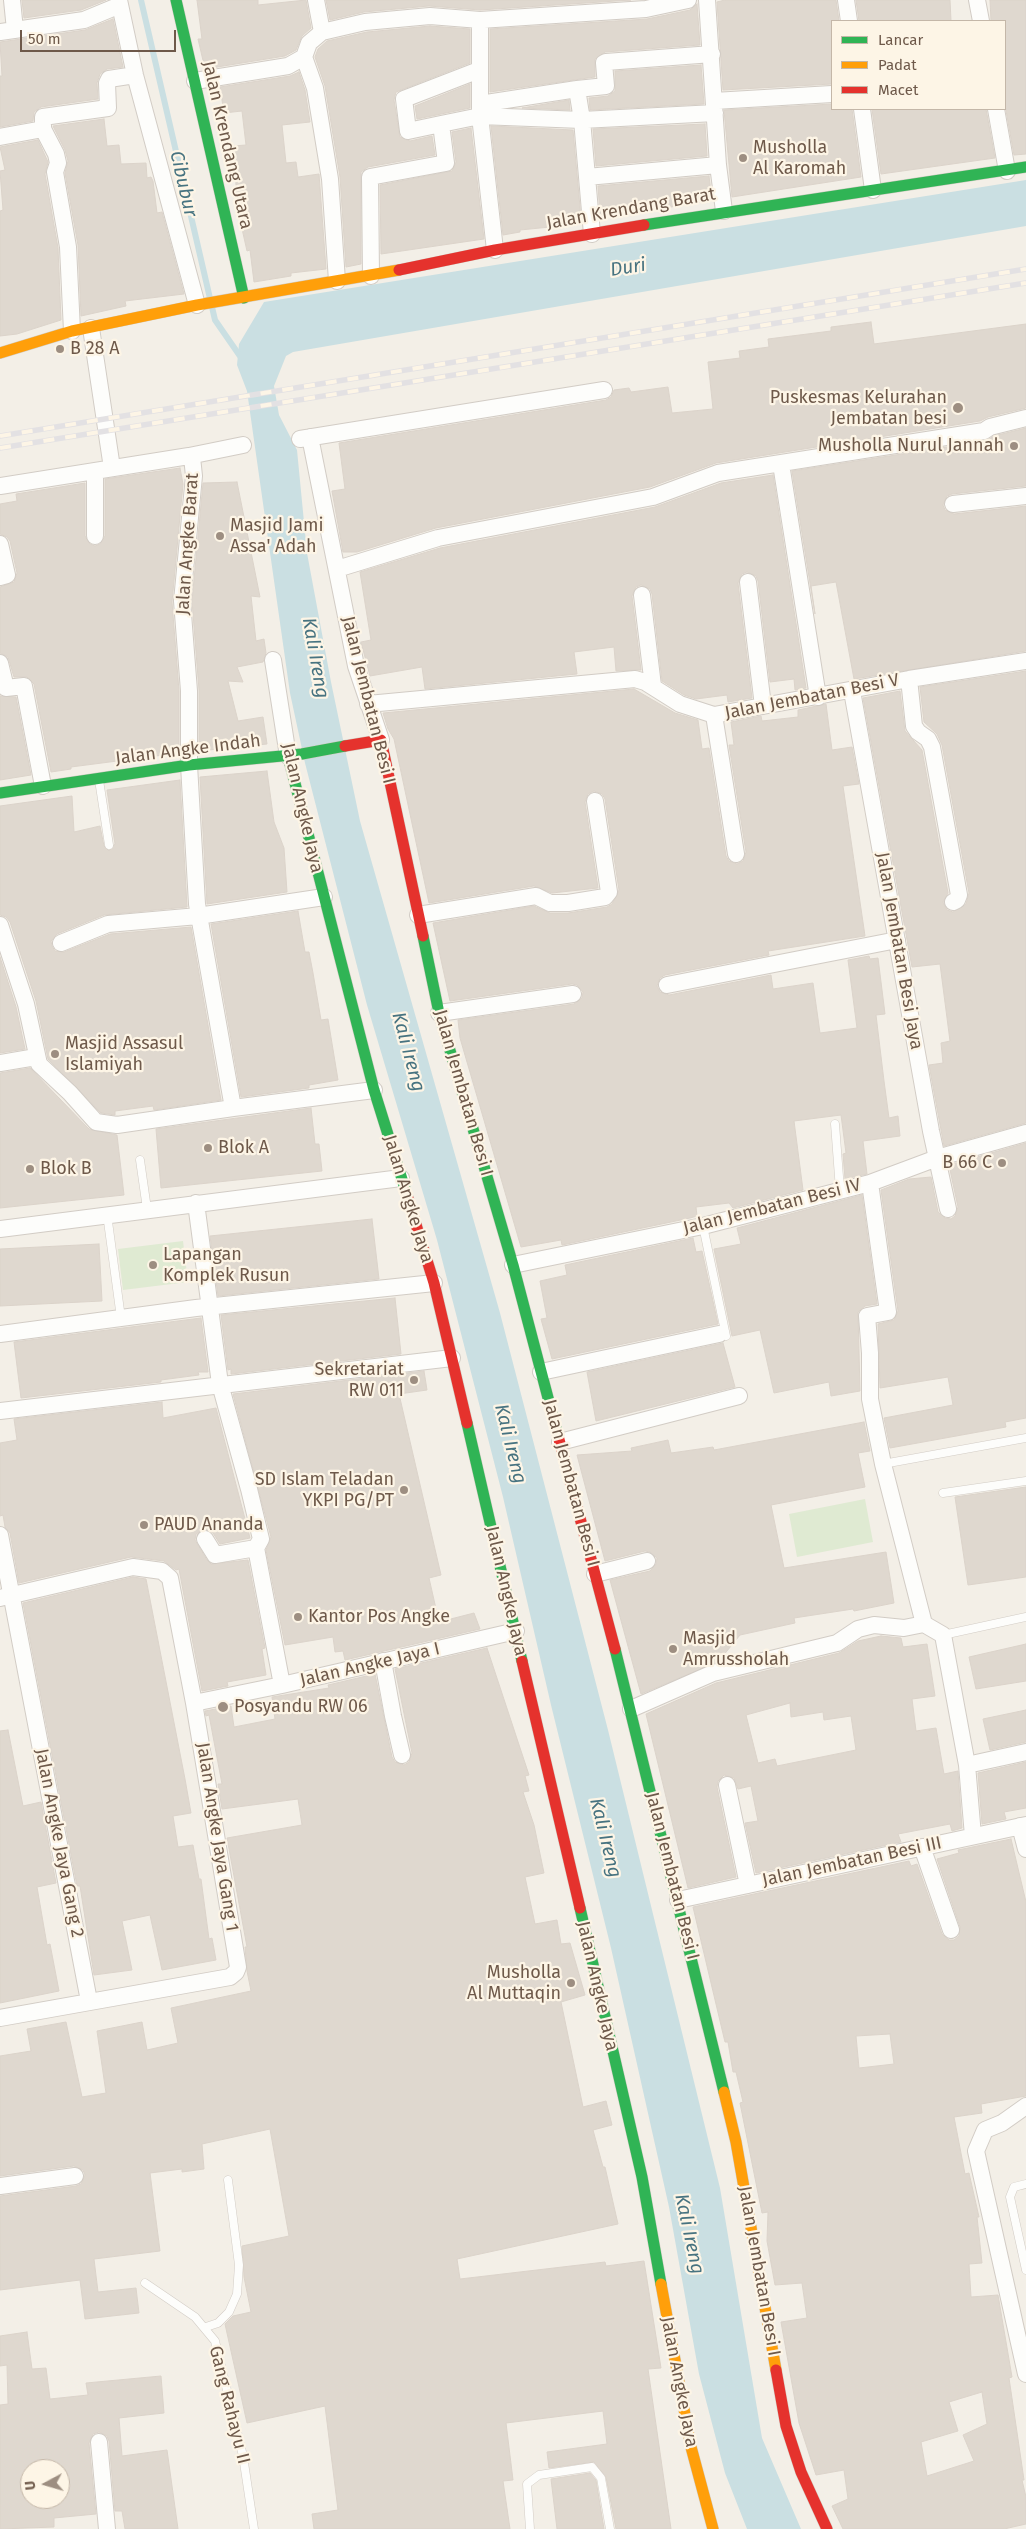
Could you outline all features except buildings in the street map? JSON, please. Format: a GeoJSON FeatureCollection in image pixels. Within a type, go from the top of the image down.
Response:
{"type":"FeatureCollection","features":[{"type":"Feature","properties":{"kind":"street"},"geometry":{"type":"LineString","coordinates":[[12,0],[8,31],[84,20],[119,2],[135,75],[197,305]]}},
{"type":"Feature","properties":{"kind":"street","name":"Jalan Krendang Utara"},"geometry":{"type":"LineString","coordinates":[[176,0],[244,298]]}},
{"type":"Feature","properties":{"kind":"street"},"geometry":{"type":"LineString","coordinates":[[316,0],[322,32]]}},
{"type":"Feature","properties":{"kind":"street"},"geometry":{"type":"LineString","coordinates":[[337,281],[330,179],[315,88],[304,57],[309,43],[322,32],[365,22],[421,17],[480,20],[590,6],[646,9],[688,0]]}},
{"type":"Feature","properties":{"kind":"street"},"geometry":{"type":"LineString","coordinates":[[707,0],[718,166],[724,212]]}},
{"type":"Feature","properties":{"kind":"street"},"geometry":{"type":"LineString","coordinates":[[846,0],[849,20]]}},
{"type":"Feature","properties":{"kind":"street"},"geometry":{"type":"LineString","coordinates":[[977,0],[981,20]]}},
{"type":"Feature","properties":{"kind":"street"},"geometry":{"type":"LineString","coordinates":[[480,20],[480,110],[495,250]]}},
{"type":"Feature","properties":{"kind":"street"},"geometry":{"type":"LineString","coordinates":[[479,70],[404,99],[408,131],[441,124],[480,110],[577,89],[606,86],[604,63],[606,62],[712,54]]}},
{"type":"Feature","properties":{"kind":"street"},"geometry":{"type":"LineString","coordinates":[[195,81],[288,66],[304,57]]}},
{"type":"Feature","properties":{"kind":"street"},"geometry":{"type":"LineString","coordinates":[[72,331],[68,247],[55,172],[58,163],[43,129],[43,117],[108,108],[107,83],[109,79],[135,75]]}},
{"type":"Feature","properties":{"kind":"street"},"geometry":{"type":"LineString","coordinates":[[577,89],[582,120],[592,234]]}},
{"type":"Feature","properties":{"kind":"street"},"geometry":{"type":"LineString","coordinates":[[480,110],[582,120],[831,94]]}},
{"type":"Feature","properties":{"kind":"street"},"geometry":{"type":"LineString","coordinates":[[862,110],[873,190]]}},
{"type":"Feature","properties":{"kind":"street"},"geometry":{"type":"LineString","coordinates":[[996,110],[1007,171]]}},
{"type":"Feature","properties":{"kind":"street"},"geometry":{"type":"LineString","coordinates":[[371,276],[370,177],[446,163],[441,124]]}},
{"type":"Feature","properties":{"kind":"street"},"geometry":{"type":"LineString","coordinates":[[0,137],[43,129]]}},
{"type":"Feature","properties":{"kind":"street"},"geometry":{"type":"LineString","coordinates":[[587,177],[718,166]]}},
{"type":"Feature","properties":{"kind":"street","name":"Jalan Krendang Barat"},"geometry":{"type":"LineString","coordinates":[[0,353],[72,331],[197,305],[371,276],[495,250],[724,212],[1026,167]]}},
{"type":"Feature","properties":{"kind":"street"},"geometry":{"type":"LineString","coordinates":[[91,328],[112,468]]}},
{"type":"Feature","properties":{"kind":"street","name":"Jalan Jembatan Besi I"},"geometry":{"type":"LineString","coordinates":[[604,390],[305,438],[337,569],[356,666],[368,704],[374,741],[418,915],[439,1013],[513,1265],[631,1709],[678,1900],[736,2142],[786,2426],[801,2472],[817,2511],[827,2529]]}},
{"type":"Feature","properties":{"kind":"street"},"geometry":{"type":"LineString","coordinates":[[337,569],[438,538],[653,497],[718,474],[984,430],[1026,418]]}},
{"type":"Feature","properties":{"kind":"street"},"geometry":{"type":"LineString","coordinates":[[189,456],[243,445]]}},
{"type":"Feature","properties":{"kind":"street","name":"Jalan Angke Barat"},"geometry":{"type":"LineString","coordinates":[[0,486],[192,457],[194,476],[182,601],[189,691],[189,765],[198,916],[233,1108]]}},
{"type":"Feature","properties":{"kind":"street"},"geometry":{"type":"LineString","coordinates":[[781,464],[818,697]]}},
{"type":"Feature","properties":{"kind":"street"},"geometry":{"type":"LineString","coordinates":[[95,471],[95,536]]}},
{"type":"Feature","properties":{"kind":"street"},"geometry":{"type":"LineString","coordinates":[[953,504],[1026,496]]}},
{"type":"Feature","properties":{"kind":"street"},"geometry":{"type":"LineString","coordinates":[[0,544],[7,575],[0,578]]}},
{"type":"Feature","properties":{"kind":"street"},"geometry":{"type":"LineString","coordinates":[[748,582],[763,706]]}},
{"type":"Feature","properties":{"kind":"street"},"geometry":{"type":"LineString","coordinates":[[642,595],[653,686]]}},
{"type":"Feature","properties":{"kind":"street","name":"Jalan Angke Jaya"},"geometry":{"type":"LineString","coordinates":[[273,660],[324,896],[374,1090],[434,1283],[452,1358],[642,2177],[691,2447],[713,2529]]}},
{"type":"Feature","properties":{"kind":"street","name":"Jalan Jembatan Besi V"},"geometry":{"type":"LineString","coordinates":[[368,704],[635,679],[653,686],[680,704],[714,716],[909,679],[1026,661]]}},
{"type":"Feature","properties":{"kind":"street"},"geometry":{"type":"LineString","coordinates":[[0,663],[6,688],[24,686],[43,786]]}},
{"type":"Feature","properties":{"kind":"street"},"geometry":{"type":"LineString","coordinates":[[909,679],[914,726],[918,732],[928,738],[932,747],[959,895],[957,900],[953,902]]}},
{"type":"Feature","properties":{"kind":"street","name":"Jalan Jembatan Besi Jaya"},"geometry":{"type":"LineString","coordinates":[[852,691],[937,1158],[948,1209]]}},
{"type":"Feature","properties":{"kind":"street"},"geometry":{"type":"LineString","coordinates":[[714,716],[736,854]]}},
{"type":"Feature","properties":{"kind":"street","name":"Jalan Angke Indah"},"geometry":{"type":"LineString","coordinates":[[0,793],[189,765],[295,755],[374,741]]}},
{"type":"Feature","properties":{"kind":"street"},"geometry":{"type":"LineString","coordinates":[[418,915],[536,896],[550,903],[568,903],[605,896],[609,892],[595,801]]}},
{"type":"Feature","properties":{"kind":"street"},"geometry":{"type":"LineString","coordinates":[[61,942],[108,924],[198,916],[324,896]]}},
{"type":"Feature","properties":{"kind":"street"},"geometry":{"type":"LineString","coordinates":[[0,925],[26,1004],[36,1057],[42,1069],[70,1092],[93,1120],[100,1123],[117,1125],[374,1090]]}},
{"type":"Feature","properties":{"kind":"street"},"geometry":{"type":"LineString","coordinates":[[667,985],[897,940]]}},
{"type":"Feature","properties":{"kind":"street"},"geometry":{"type":"LineString","coordinates":[[439,1013],[573,994]]}},
{"type":"Feature","properties":{"kind":"street"},"geometry":{"type":"LineString","coordinates":[[0,1063],[36,1057]]}},
{"type":"Feature","properties":{"kind":"street","name":"Jalan Jembatan Besi IV"},"geometry":{"type":"LineString","coordinates":[[513,1265],[703,1226],[870,1183],[937,1158],[1026,1133]]}},
{"type":"Feature","properties":{"kind":"street"},"geometry":{"type":"LineString","coordinates":[[0,1229],[401,1178]]}},
{"type":"Feature","properties":{"kind":"street"},"geometry":{"type":"LineString","coordinates":[[870,1183],[888,1299],[888,1312],[867,1316],[870,1353],[870,1400],[883,1464],[924,1624]]}},
{"type":"Feature","properties":{"kind":"street"},"geometry":{"type":"LineString","coordinates":[[196,1203],[208,1307],[220,1384],[257,1522],[260,1541],[256,1548],[282,1685]]}},
{"type":"Feature","properties":{"kind":"street"},"geometry":{"type":"LineString","coordinates":[[0,1334],[208,1307],[434,1283]]}},
{"type":"Feature","properties":{"kind":"street"},"geometry":{"type":"LineString","coordinates":[[541,1372],[722,1336]]}},
{"type":"Feature","properties":{"kind":"street"},"geometry":{"type":"LineString","coordinates":[[0,1411],[452,1358]]}},
{"type":"Feature","properties":{"kind":"street"},"geometry":{"type":"LineString","coordinates":[[560,1442],[739,1396]]}},
{"type":"Feature","properties":{"kind":"street","name":"Jalan Angke Jaya Gang 2"},"geometry":{"type":"LineString","coordinates":[[0,1535],[6,1597],[89,2001]]}},
{"type":"Feature","properties":{"kind":"street"},"geometry":{"type":"LineString","coordinates":[[205,1539],[215,1556],[256,1548]]}},
{"type":"Feature","properties":{"kind":"street"},"geometry":{"type":"LineString","coordinates":[[595,1574],[646,1560]]}},
{"type":"Feature","properties":{"kind":"street","name":"Jalan Angke Jaya Gang 1"},"geometry":{"type":"LineString","coordinates":[[6,1597],[133,1567],[148,1567],[162,1570],[170,1578],[194,1703],[238,1967],[236,1972],[230,1977],[89,2001]]}},
{"type":"Feature","properties":{"kind":"street"},"geometry":{"type":"LineString","coordinates":[[631,1709],[713,1674],[836,1643],[858,1629],[874,1625],[904,1628],[924,1624],[943,1635],[967,1765],[973,1836]]}},
{"type":"Feature","properties":{"kind":"street","name":"Jalan Angke Jaya I"},"geometry":{"type":"LineString","coordinates":[[194,1703],[282,1685],[516,1631]]}},
{"type":"Feature","properties":{"kind":"street"},"geometry":{"type":"LineString","coordinates":[[384,1661],[393,1716],[402,1755]]}},
{"type":"Feature","properties":{"kind":"street"},"geometry":{"type":"LineString","coordinates":[[967,1765],[1026,1752]]}},
{"type":"Feature","properties":{"kind":"street"},"geometry":{"type":"LineString","coordinates":[[727,1785],[748,1885]]}},
{"type":"Feature","properties":{"kind":"street"},"geometry":{"type":"LineString","coordinates":[[1023,1825],[1026,1849]]}},
{"type":"Feature","properties":{"kind":"street","name":"Jalan Jembatan Besi III"},"geometry":{"type":"LineString","coordinates":[[678,1900],[1023,1825]]}},
{"type":"Feature","properties":{"kind":"street"},"geometry":{"type":"LineString","coordinates":[[922,1847],[951,1930]]}},
{"type":"Feature","properties":{"kind":"street"},"geometry":{"type":"LineString","coordinates":[[0,2018],[89,2001]]}},
{"type":"Feature","properties":{"kind":"street"},"geometry":{"type":"LineString","coordinates":[[1026,2106],[1002,2123],[985,2130],[976,2151],[1026,2374]]}},
{"type":"Feature","properties":{"kind":"street"},"geometry":{"type":"LineString","coordinates":[[0,2186],[75,2176]]}},
{"type":"Feature","properties":{"kind":"street"},"geometry":{"type":"LineString","coordinates":[[99,2442],[107,2529]]}},
{"type":"Feature","properties":{"kind":"lane"},"geometry":{"type":"LineString","coordinates":[[99,778],[109,845]]}},
{"type":"Feature","properties":{"kind":"lane"},"geometry":{"type":"LineString","coordinates":[[835,1124],[840,1190]]}},
{"type":"Feature","properties":{"kind":"lane"},"geometry":{"type":"LineString","coordinates":[[140,1160],[147,1209]]}},
{"type":"Feature","properties":{"kind":"lane"},"geometry":{"type":"LineString","coordinates":[[107,1214],[121,1318]]}},
{"type":"Feature","properties":{"kind":"lane"},"geometry":{"type":"LineString","coordinates":[[703,1226],[722,1336]]}},
{"type":"Feature","properties":{"kind":"lane"},"geometry":{"type":"LineString","coordinates":[[883,1464],[1026,1438]]}},
{"type":"Feature","properties":{"kind":"lane"},"geometry":{"type":"LineString","coordinates":[[943,1492],[1026,1481]]}},
{"type":"Feature","properties":{"kind":"lane"},"geometry":{"type":"LineString","coordinates":[[943,1635],[1026,1617]]}},
{"type":"Feature","properties":{"kind":"lane"},"geometry":{"type":"LineString","coordinates":[[206,2327],[218,2323],[229,2312],[237,2294],[239,2265],[228,2180]]}},
{"type":"Feature","properties":{"kind":"lane"},"geometry":{"type":"LineString","coordinates":[[1026,2184],[1014,2187],[1010,2197],[1026,2270]]}},
{"type":"Feature","properties":{"kind":"lane","name":"Gang Rahayu II"},"geometry":{"type":"LineString","coordinates":[[145,2283],[195,2317],[206,2327],[215,2341],[243,2456],[254,2529]]}},
{"type":"Feature","properties":{"kind":"lane"},"geometry":{"type":"LineString","coordinates":[[530,2529],[527,2484],[540,2475],[592,2467],[601,2478],[610,2529]]}},
{"type":"Feature","properties":{"kind":"green space","name":"Lapangan Komplek Rusun"},"geometry":{"type":"Polygon","coordinates":[[[183,1241],[188,1282],[123,1290],[118,1249],[183,1241]]]}},
{"type":"Feature","properties":{"kind":"green space"},"geometry":{"type":"Polygon","coordinates":[[[865,1499],[873,1542],[797,1557],[789,1514],[865,1499]]]}},
{"type":"Feature","properties":{"kind":"water"},"geometry":{"type":"Polygon","coordinates":[[[1026,180],[1026,226],[293,352],[286,356],[274,386],[279,415],[297,450],[307,553],[360,821],[500,1313],[608,1730],[720,2188],[762,2438],[801,2529],[747,2529],[725,2473],[699,2374],[669,2207],[611,1948],[551,1705],[503,1497],[437,1240],[367,1005],[305,763],[290,693],[247,391],[237,365],[239,344],[264,302],[1026,180]]]}},
{"type":"Feature","properties":{"kind":"waterway","name":"Cibubur"},"geometry":{"type":"LineString","coordinates":[[141,0],[215,320],[242,359]]}},
{"type":"Feature","properties":{"kind":"railway"},"geometry":{"type":"LineString","coordinates":[[0,436],[1026,269]]}},
{"type":"Feature","properties":{"kind":"railway"},"geometry":{"type":"LineString","coordinates":[[0,448],[1026,283]]}},
{"type":"Feature","properties":{"kind":"traffic: fast"},"geometry":{"type":"LineString","coordinates":[[176,0],[244,298]]}},
{"type":"Feature","properties":{"kind":"traffic: fast"},"geometry":{"type":"LineString","coordinates":[[644,225],[1026,167]]}},
{"type":"Feature","properties":{"kind":"traffic: fast"},"geometry":{"type":"LineString","coordinates":[[0,793],[189,765],[302,754],[345,746]]}},
{"type":"Feature","properties":{"kind":"traffic: fast"},"geometry":{"type":"LineString","coordinates":[[288,756],[374,1090],[406,1192]]}},
{"type":"Feature","properties":{"kind":"traffic: fast"},"geometry":{"type":"LineString","coordinates":[[423,936],[439,1013],[513,1265],[557,1432]]}},
{"type":"Feature","properties":{"kind":"traffic: fast"},"geometry":{"type":"LineString","coordinates":[[467,1423],[522,1661]]}},
{"type":"Feature","properties":{"kind":"traffic: fast"},"geometry":{"type":"LineString","coordinates":[[615,1649],[724,2092]]}},
{"type":"Feature","properties":{"kind":"traffic: fast"},"geometry":{"type":"LineString","coordinates":[[580,1908],[642,2177],[661,2284]]}},
{"type":"Feature","properties":{"kind":"traffic: slow"},"geometry":{"type":"LineString","coordinates":[[0,353],[72,331],[197,305],[399,270]]}},
{"type":"Feature","properties":{"kind":"traffic: slow"},"geometry":{"type":"LineString","coordinates":[[724,2092],[736,2142],[776,2370]]}},
{"type":"Feature","properties":{"kind":"traffic: slow"},"geometry":{"type":"LineString","coordinates":[[661,2284],[691,2447],[713,2529]]}},
{"type":"Feature","properties":{"kind":"traffic: jam"},"geometry":{"type":"LineString","coordinates":[[399,270],[495,250],[644,225]]}},
{"type":"Feature","properties":{"kind":"traffic: jam"},"geometry":{"type":"LineString","coordinates":[[345,746],[381,740],[423,936]]}},
{"type":"Feature","properties":{"kind":"traffic: jam"},"geometry":{"type":"LineString","coordinates":[[406,1192],[434,1283],[467,1423]]}},
{"type":"Feature","properties":{"kind":"traffic: jam"},"geometry":{"type":"LineString","coordinates":[[557,1432],[615,1649]]}},
{"type":"Feature","properties":{"kind":"traffic: jam"},"geometry":{"type":"LineString","coordinates":[[522,1661],[580,1908]]}},
{"type":"Feature","properties":{"kind":"traffic: jam"},"geometry":{"type":"LineString","coordinates":[[776,2370],[786,2426],[801,2472],[827,2529]]}},
{"type":"Feature","properties":{"kind":"place","name":"Musholla Al Karomah"},"geometry":{"type":"Point","coordinates":[743,158]}},
{"type":"Feature","properties":{"kind":"place","name":"B 28 A"},"geometry":{"type":"Point","coordinates":[60,349]}},
{"type":"Feature","properties":{"kind":"place","name":"Puskesmas Kelurahan Jembatan besi"},"geometry":{"type":"Point","coordinates":[958,408]}},
{"type":"Feature","properties":{"kind":"place","name":"Musholla Nurul Jannah"},"geometry":{"type":"Point","coordinates":[1014,446]}},
{"type":"Feature","properties":{"kind":"place","name":"Masjid Jami Assa' Adah"},"geometry":{"type":"Point","coordinates":[220,536]}},
{"type":"Feature","properties":{"kind":"place","name":"Masjid Assasul Islamiyah"},"geometry":{"type":"Point","coordinates":[55,1054]}},
{"type":"Feature","properties":{"kind":"place","name":"Blok A"},"geometry":{"type":"Point","coordinates":[208,1148]}},
{"type":"Feature","properties":{"kind":"place","name":"B 66 C"},"geometry":{"type":"Point","coordinates":[1002,1163]}},
{"type":"Feature","properties":{"kind":"place","name":"Blok B"},"geometry":{"type":"Point","coordinates":[30,1169]}},
{"type":"Feature","properties":{"kind":"place","name":"Lapangan Komplek Rusun"},"geometry":{"type":"Point","coordinates":[153,1265]}},
{"type":"Feature","properties":{"kind":"place","name":"Sekretariat RW 011"},"geometry":{"type":"Point","coordinates":[414,1380]}},
{"type":"Feature","properties":{"kind":"place","name":"SD Islam Teladan YKPI PG/PT"},"geometry":{"type":"Point","coordinates":[404,1490]}},
{"type":"Feature","properties":{"kind":"place","name":"PAUD Ananda"},"geometry":{"type":"Point","coordinates":[144,1525]}},
{"type":"Feature","properties":{"kind":"place","name":"Kantor Pos Angke"},"geometry":{"type":"Point","coordinates":[298,1617]}},
{"type":"Feature","properties":{"kind":"place","name":"Masjid Amrussholah"},"geometry":{"type":"Point","coordinates":[673,1649]}},
{"type":"Feature","properties":{"kind":"place","name":"Posyandu RW 06"},"geometry":{"type":"Point","coordinates":[223,1707]}},
{"type":"Feature","properties":{"kind":"place","name":"Musholla Al Muttaqin"},"geometry":{"type":"Point","coordinates":[571,1983]}},
{"type":"Feature","properties":{"kind":"water label","name":"Duri"},"geometry":{"type":"Point","coordinates":[628,268]}},
{"type":"Feature","properties":{"kind":"water label","name":"Kali Ireng"},"geometry":{"type":"Point","coordinates":[315,658]}},
{"type":"Feature","properties":{"kind":"water label","name":"Kali Ireng"},"geometry":{"type":"Point","coordinates":[408,1052]}},
{"type":"Feature","properties":{"kind":"water label","name":"Kali Ireng"},"geometry":{"type":"Point","coordinates":[510,1444]}},
{"type":"Feature","properties":{"kind":"water label","name":"Kali Ireng"},"geometry":{"type":"Point","coordinates":[605,1838]}},
{"type":"Feature","properties":{"kind":"water label","name":"Kali Ireng"},"geometry":{"type":"Point","coordinates":[689,2234]}}]}
